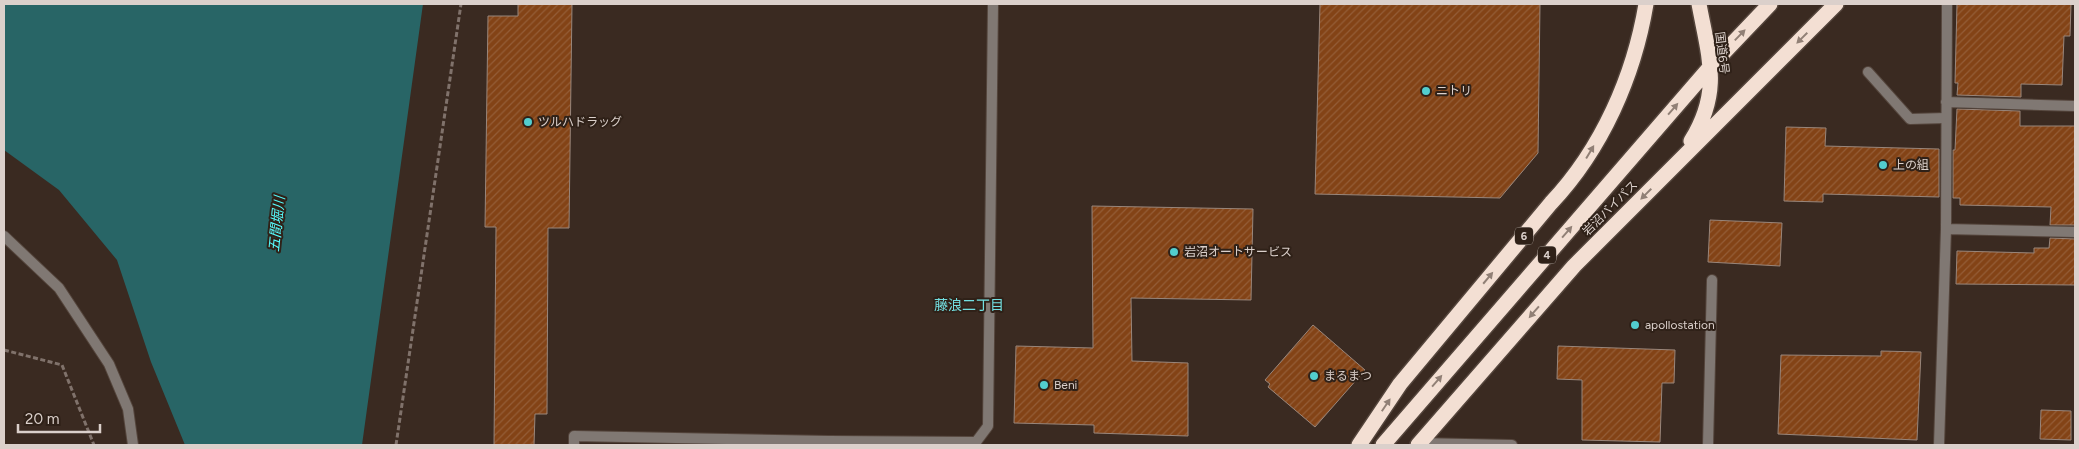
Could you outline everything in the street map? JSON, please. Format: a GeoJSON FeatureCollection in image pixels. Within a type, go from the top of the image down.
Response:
{"type":"FeatureCollection","features":[{"type":"Feature","properties":{"kind":"highway","name":"6"},"geometry":{"type":"LineString","coordinates":[[1359,445],[1400,384],[1570,183],[1610,117],[1625,84],[1638,44],[1646,4]]}},
{"type":"Feature","properties":{"kind":"highway","name":"国道6号"},"geometry":{"type":"LineString","coordinates":[[1680,160],[1701,125],[1711,95],[1711,66],[1699,4]]}},
{"type":"Feature","properties":{"kind":"highway","name":"岩沼バイパス"},"geometry":{"type":"LineString","coordinates":[[1384,445],[1711,66],[1770,4]]}},
{"type":"Feature","properties":{"kind":"highway","name":"岩沼バイパス"},"geometry":{"type":"LineString","coordinates":[[1419,444],[1574,266],[1836,4]]}},
{"type":"Feature","properties":{"kind":"street"},"geometry":{"type":"LineString","coordinates":[[574,445],[574,436],[976,442],[988,426],[993,4]]}},
{"type":"Feature","properties":{"kind":"street"},"geometry":{"type":"LineString","coordinates":[[1939,445],[1946,229],[1947,4]]}},
{"type":"Feature","properties":{"kind":"street"},"geometry":{"type":"LineString","coordinates":[[1868,72],[1910,119],[1946,118]]}},
{"type":"Feature","properties":{"kind":"street"},"geometry":{"type":"LineString","coordinates":[[1946,102],[2075,106]]}},
{"type":"Feature","properties":{"kind":"street"},"geometry":{"type":"LineString","coordinates":[[1946,229],[2075,232]]}},
{"type":"Feature","properties":{"kind":"street"},"geometry":{"type":"LineString","coordinates":[[4,236],[59,288],[109,364],[128,409],[133,445]]}},
{"type":"Feature","properties":{"kind":"street"},"geometry":{"type":"LineString","coordinates":[[1708,445],[1712,280]]}},
{"type":"Feature","properties":{"kind":"street"},"geometry":{"type":"LineString","coordinates":[[1419,444],[1512,445]]}},
{"type":"Feature","properties":{"kind":"path"},"geometry":{"type":"LineString","coordinates":[[396,445],[461,4]]}},
{"type":"Feature","properties":{"kind":"path"},"geometry":{"type":"LineString","coordinates":[[4,350],[62,365],[94,445]]}},
{"type":"Feature","properties":{"kind":"water","name":"五間堀川"},"geometry":{"type":"Polygon","coordinates":[[[4,4],[423,4],[362,445],[185,445],[151,362],[117,260],[59,190],[4,150],[4,4]]]}},
{"type":"Feature","properties":{"kind":"building","name":"ツルハドラッグ"},"geometry":{"type":"Polygon","coordinates":[[[518,4],[572,4],[569,228],[548,228],[547,414],[535,414],[534,445],[494,445],[496,227],[485,227],[488,16],[518,16],[518,4]]]}},
{"type":"Feature","properties":{"kind":"building"},"geometry":{"type":"Polygon","coordinates":[[[1320,4],[1540,4],[1538,153],[1500,198],[1315,194],[1320,4]]]}},
{"type":"Feature","properties":{"kind":"building"},"geometry":{"type":"Polygon","coordinates":[[[1957,4],[2071,4],[2070,36],[2064,36],[2062,85],[2021,84],[2021,97],[1957,95],[1958,83],[1955,83],[1957,4]]]}},
{"type":"Feature","properties":{"kind":"building"},"geometry":{"type":"Polygon","coordinates":[[[1957,109],[2020,111],[2020,126],[2075,126],[2075,225],[2050,225],[2051,207],[1960,205],[1960,198],[1953,198],[1953,150],[1955,150],[1957,109]]]}},
{"type":"Feature","properties":{"kind":"building"},"geometry":{"type":"Polygon","coordinates":[[[1786,127],[1826,128],[1825,146],[1939,149],[1939,197],[1823,194],[1823,202],[1784,201],[1786,127]]]}},
{"type":"Feature","properties":{"kind":"building"},"geometry":{"type":"Polygon","coordinates":[[[1092,206],[1253,209],[1251,300],[1131,298],[1132,361],[1188,363],[1188,436],[1094,433],[1094,425],[1014,423],[1016,346],[1093,348],[1092,206]]]}},
{"type":"Feature","properties":{"kind":"building"},"geometry":{"type":"Polygon","coordinates":[[[1710,220],[1782,223],[1780,266],[1708,262],[1710,220]]]}},
{"type":"Feature","properties":{"kind":"building"},"geometry":{"type":"Polygon","coordinates":[[[2050,238],[2075,239],[2075,285],[1956,284],[1957,251],[2034,253],[2034,248],[2049,248],[2050,238]]]}},
{"type":"Feature","properties":{"kind":"building"},"geometry":{"type":"Polygon","coordinates":[[[1313,325],[1365,370],[1315,427],[1268,387],[1270,384],[1265,380],[1313,325]]]}},
{"type":"Feature","properties":{"kind":"building"},"geometry":{"type":"Polygon","coordinates":[[[1558,346],[1675,350],[1674,383],[1662,383],[1660,442],[1582,440],[1582,380],[1557,379],[1558,346]]]}},
{"type":"Feature","properties":{"kind":"building"},"geometry":{"type":"Polygon","coordinates":[[[1881,351],[1921,352],[1917,440],[1778,434],[1781,355],[1881,356],[1881,351]]]}},
{"type":"Feature","properties":{"kind":"building"},"geometry":{"type":"Polygon","coordinates":[[[2041,410],[2071,411],[2071,440],[2040,439],[2041,410]]]}},
{"type":"Feature","properties":{"kind":"place","name":"ニトリ"},"geometry":{"type":"Point","coordinates":[1426,91]}},
{"type":"Feature","properties":{"kind":"place","name":"ツルハドラッグ"},"geometry":{"type":"Point","coordinates":[528,122]}},
{"type":"Feature","properties":{"kind":"place","name":"上の組"},"geometry":{"type":"Point","coordinates":[1883,165]}},
{"type":"Feature","properties":{"kind":"place","name":"岩沼オートサービス"},"geometry":{"type":"Point","coordinates":[1174,252]}},
{"type":"Feature","properties":{"kind":"place","name":"apollostation"},"geometry":{"type":"Point","coordinates":[1635,325]}},
{"type":"Feature","properties":{"kind":"place","name":"まるまつ"},"geometry":{"type":"Point","coordinates":[1314,376]}},
{"type":"Feature","properties":{"kind":"place","name":"Beni"},"geometry":{"type":"Point","coordinates":[1044,385]}},
{"type":"Feature","properties":{"kind":"district","name":"藤浪二丁目"},"geometry":{"type":"Point","coordinates":[969,305]}}]}
